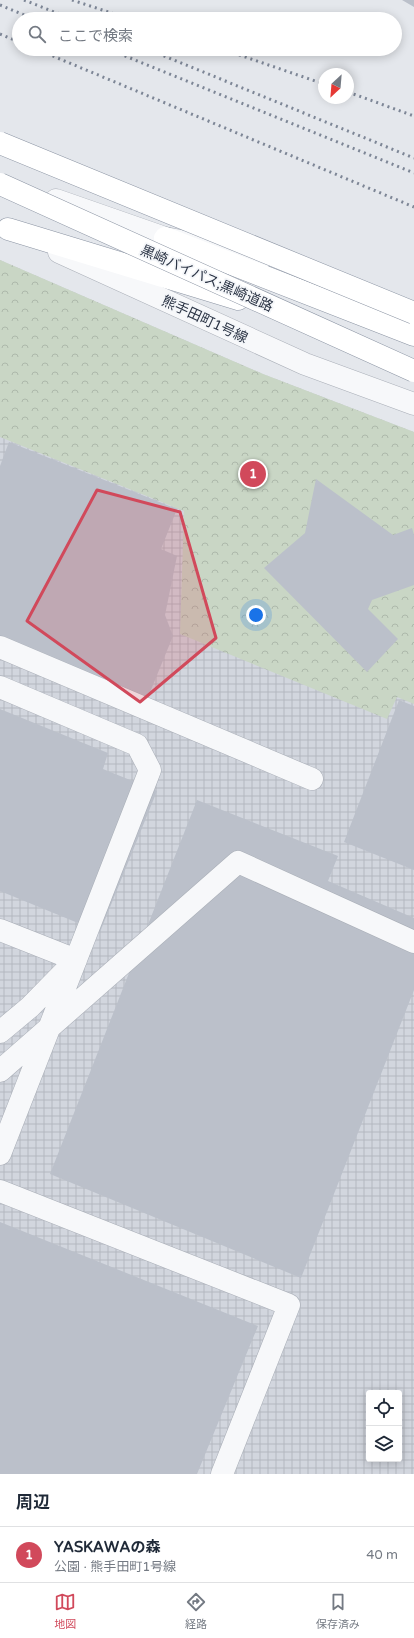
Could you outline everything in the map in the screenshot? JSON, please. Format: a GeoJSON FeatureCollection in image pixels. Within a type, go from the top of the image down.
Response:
{"type":"FeatureCollection","features":[{"type":"Feature","properties":{"kind":"highway"},"geometry":{"type":"LineString","coordinates":[[0,143],[414,313]]}},
{"type":"Feature","properties":{"kind":"highway","name":"黒崎バイパス;黒崎道路"},"geometry":{"type":"LineString","coordinates":[[0,184],[414,372]]}},
{"type":"Feature","properties":{"kind":"highway"},"geometry":{"type":"LineString","coordinates":[[4,227],[253,304],[374,346],[414,362]]}},
{"type":"Feature","properties":{"kind":"highway"},"geometry":{"type":"LineString","coordinates":[[165,238],[372,318],[414,336]]}},
{"type":"Feature","properties":{"kind":"street"},"geometry":{"type":"LineString","coordinates":[[0,181],[165,238],[276,260],[354,281],[414,306]]}},
{"type":"Feature","properties":{"kind":"street","name":"熊手田町1号線"},"geometry":{"type":"LineString","coordinates":[[4,227],[305,364],[414,404]]}},
{"type":"Feature","properties":{"kind":"street"},"geometry":{"type":"LineString","coordinates":[[0,647],[312,779]]}},
{"type":"Feature","properties":{"kind":"street"},"geometry":{"type":"LineString","coordinates":[[0,687],[136,745],[150,770],[0,1154]]}},
{"type":"Feature","properties":{"kind":"street"},"geometry":{"type":"LineString","coordinates":[[0,1072],[238,862],[414,942]]}},
{"type":"Feature","properties":{"kind":"street"},"geometry":{"type":"LineString","coordinates":[[0,930],[76,960]]}},
{"type":"Feature","properties":{"kind":"street"},"geometry":{"type":"LineString","coordinates":[[0,1032],[30,1007],[76,960]]}},
{"type":"Feature","properties":{"kind":"street"},"geometry":{"type":"LineString","coordinates":[[0,1191],[289,1305],[222,1474]]}},
{"type":"Feature","properties":{"kind":"highlighted area"},"geometry":{"type":"Polygon","coordinates":[[[97,490],[180,512],[216,638],[140,702],[27,621],[97,490]]]}},
{"type":"Feature","properties":{"kind":"shaded area"},"geometry":{"type":"Polygon","coordinates":[[[0,260],[263,374],[414,432],[414,1474],[0,1474],[0,260]]]}},
{"type":"Feature","properties":{"kind":"green space"},"geometry":{"type":"Polygon","coordinates":[[[0,260],[263,374],[414,432],[414,704],[397,697],[387,719],[180,634],[184,511],[0,437],[0,260]]]}},
{"type":"Feature","properties":{"kind":"building"},"geometry":{"type":"Polygon","coordinates":[[[402,0],[414,0],[414,7],[402,0]]]}},
{"type":"Feature","properties":{"kind":"building"},"geometry":{"type":"Polygon","coordinates":[[[9,442],[177,509],[161,549],[177,556],[165,615],[173,636],[146,702],[0,640],[0,466],[9,442]]]}},
{"type":"Feature","properties":{"kind":"building"},"geometry":{"type":"Polygon","coordinates":[[[316,479],[393,535],[412,528],[414,535],[414,585],[372,600],[368,609],[398,639],[367,672],[264,568],[305,533],[316,479]]]}},
{"type":"Feature","properties":{"kind":"building"},"geometry":{"type":"Polygon","coordinates":[[[399,700],[414,706],[414,870],[344,842],[399,700]]]}},
{"type":"Feature","properties":{"kind":"building"},"geometry":{"type":"Polygon","coordinates":[[[0,709],[108,753],[103,769],[157,791],[100,932],[0,891],[0,709]]]}},
{"type":"Feature","properties":{"kind":"building"},"geometry":{"type":"Polygon","coordinates":[[[197,800],[338,856],[328,881],[414,918],[414,990],[301,1278],[50,1174],[197,800]]]}},
{"type":"Feature","properties":{"kind":"building"},"geometry":{"type":"Polygon","coordinates":[[[0,1222],[258,1326],[197,1474],[0,1474],[0,1222]]]}},
{"type":"Feature","properties":{"kind":"railway"},"geometry":{"type":"LineString","coordinates":[[24,0],[54,12]]}},
{"type":"Feature","properties":{"kind":"railway"},"geometry":{"type":"LineString","coordinates":[[72,0],[109,12]]}},
{"type":"Feature","properties":{"kind":"railway"},"geometry":{"type":"LineString","coordinates":[[0,5],[17,12]]}},
{"type":"Feature","properties":{"kind":"railway"},"geometry":{"type":"LineString","coordinates":[[0,34],[12,39]]}},
{"type":"Feature","properties":{"kind":"railway"},"geometry":{"type":"LineString","coordinates":[[53,56],[414,207]]}},
{"type":"Feature","properties":{"kind":"railway"},"geometry":{"type":"LineString","coordinates":[[125,56],[414,173]]}},
{"type":"Feature","properties":{"kind":"railway"},"geometry":{"type":"LineString","coordinates":[[164,56],[414,158]]}},
{"type":"Feature","properties":{"kind":"railway"},"geometry":{"type":"LineString","coordinates":[[242,56],[318,82]]}},
{"type":"Feature","properties":{"kind":"railway"},"geometry":{"type":"LineString","coordinates":[[354,94],[414,116]]}},
{"type":"Feature","properties":{"kind":"place","name":"YASKAWAの森"},"geometry":{"type":"Point","coordinates":[253,474]}}]}
